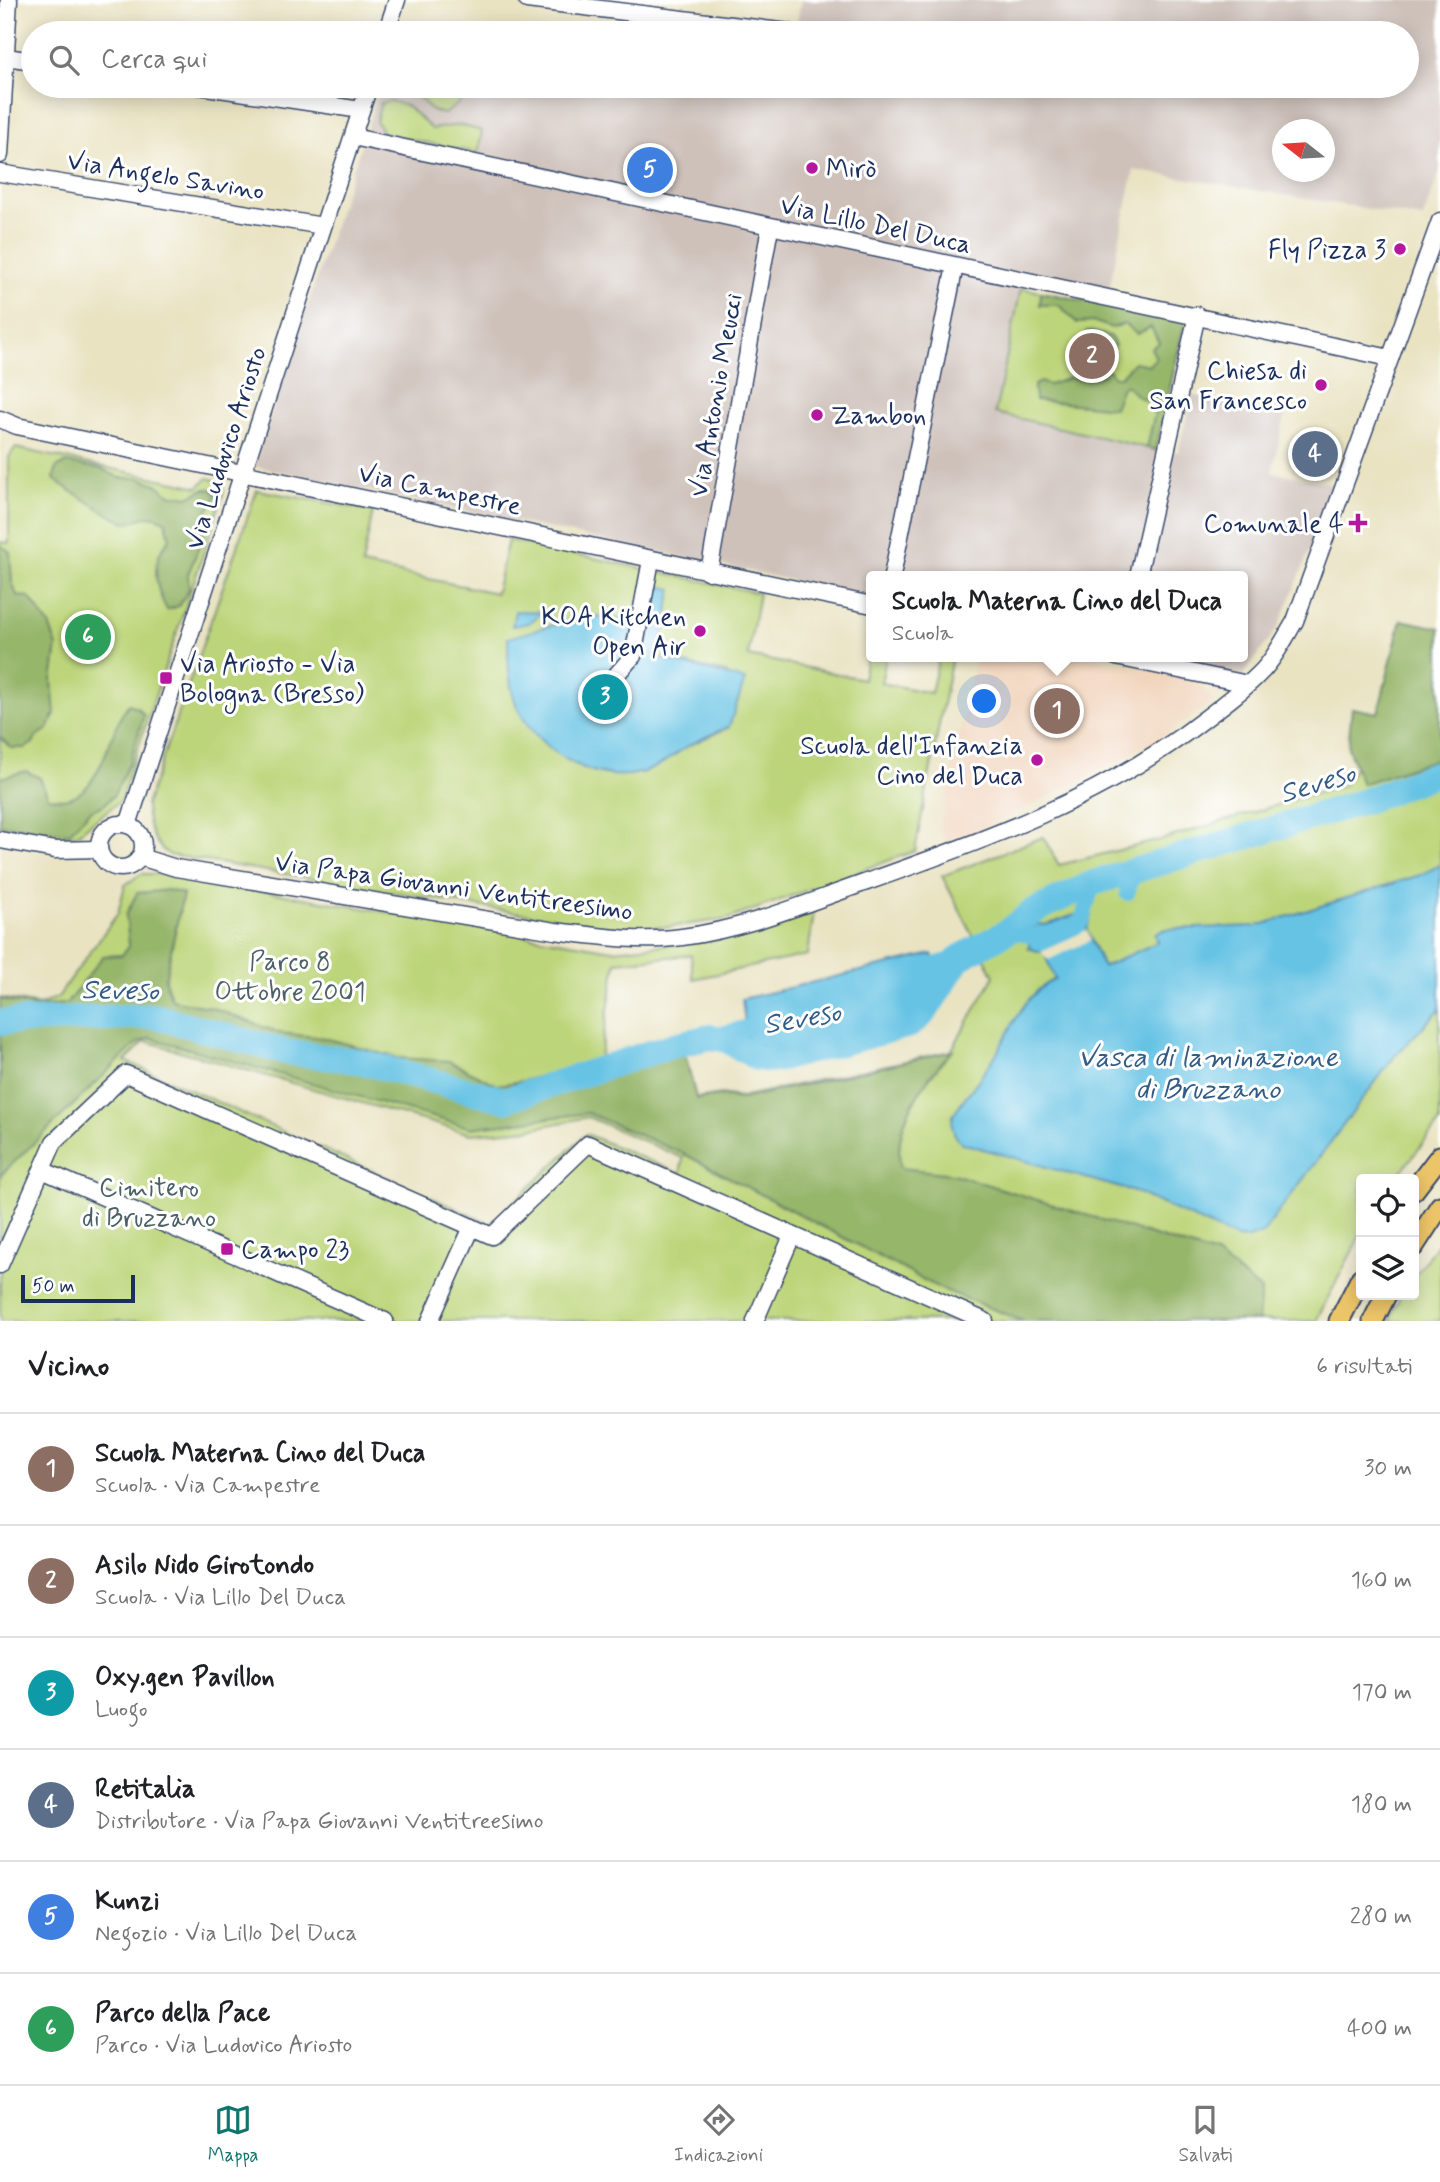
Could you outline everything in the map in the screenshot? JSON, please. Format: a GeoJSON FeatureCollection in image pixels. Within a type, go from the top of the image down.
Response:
{"type":"FeatureCollection","features":[{"type":"Feature","properties":{"kind":"main road"},"geometry":{"type":"LineString","coordinates":[[1419,1183],[1440,1156]]}},
{"type":"Feature","properties":{"kind":"main road"},"geometry":{"type":"LineString","coordinates":[[1419,1238],[1440,1206]]}},
{"type":"Feature","properties":{"kind":"main road"},"geometry":{"type":"LineString","coordinates":[[1339,1321],[1356,1288]]}},
{"type":"Feature","properties":{"kind":"main road"},"geometry":{"type":"LineString","coordinates":[[1373,1321],[1384,1300]]}},
{"type":"Feature","properties":{"kind":"street"},"geometry":{"type":"LineString","coordinates":[[0,155],[9,0]]}},
{"type":"Feature","properties":{"kind":"street"},"geometry":{"type":"LineString","coordinates":[[390,21],[397,0]]}},
{"type":"Feature","properties":{"kind":"street"},"geometry":{"type":"LineString","coordinates":[[527,0],[699,21]]}},
{"type":"Feature","properties":{"kind":"street"},"geometry":{"type":"LineString","coordinates":[[6,57],[21,59]]}},
{"type":"Feature","properties":{"kind":"street"},"geometry":{"type":"LineString","coordinates":[[280,98],[361,110]]}},
{"type":"Feature","properties":{"kind":"street","name":"Via Ludovico Ariosto"},"geometry":{"type":"LineString","coordinates":[[128,825],[365,98]]}},
{"type":"Feature","properties":{"kind":"street","name":"Via Lillo Del Duca"},"geometry":{"type":"LineString","coordinates":[[353,137],[1390,358]]}},
{"type":"Feature","properties":{"kind":"street","name":"Via Angelo Savino"},"geometry":{"type":"LineString","coordinates":[[0,173],[323,226]]}},
{"type":"Feature","properties":{"kind":"street","name":"Via Papa Giovanni Ventitreesimo"},"geometry":{"type":"LineString","coordinates":[[140,857],[176,868],[555,931],[614,938],[679,938],[736,928],[1016,827],[1107,783],[1169,747],[1248,684],[1264,669],[1295,621],[1440,221]]}},
{"type":"Feature","properties":{"kind":"street","name":"Via Antonio Meucci"},"geometry":{"type":"LineString","coordinates":[[709,572],[770,227]]}},
{"type":"Feature","properties":{"kind":"street"},"geometry":{"type":"LineString","coordinates":[[893,571],[955,266]]}},
{"type":"Feature","properties":{"kind":"street"},"geometry":{"type":"LineString","coordinates":[[1139,571],[1197,315]]}},
{"type":"Feature","properties":{"kind":"street","name":"Via Campestre"},"geometry":{"type":"LineString","coordinates":[[0,419],[17,426],[866,605]]}},
{"type":"Feature","properties":{"kind":"street"},"geometry":{"type":"LineString","coordinates":[[617,674],[633,656],[651,560]]}},
{"type":"Feature","properties":{"kind":"street"},"geometry":{"type":"LineString","coordinates":[[1143,662],[1248,684]]}},
{"type":"Feature","properties":{"kind":"street"},"geometry":{"type":"LineString","coordinates":[[1197,673],[1214,686],[1226,702]]}},
{"type":"Feature","properties":{"kind":"street"},"geometry":{"type":"LineString","coordinates":[[128,825],[141,835],[143,844],[140,857],[130,867],[121,869],[104,861],[100,849],[102,835],[108,828],[128,825]]}},
{"type":"Feature","properties":{"kind":"street"},"geometry":{"type":"LineString","coordinates":[[0,840],[55,850],[100,849]]}},
{"type":"Feature","properties":{"kind":"street"},"geometry":{"type":"LineString","coordinates":[[0,1265],[54,1142],[126,1074],[492,1236],[588,1144],[985,1321]]}},
{"type":"Feature","properties":{"kind":"street"},"geometry":{"type":"LineString","coordinates":[[42,1170],[385,1321]]}},
{"type":"Feature","properties":{"kind":"street"},"geometry":{"type":"LineString","coordinates":[[430,1321],[471,1227]]}},
{"type":"Feature","properties":{"kind":"street"},"geometry":{"type":"LineString","coordinates":[[755,1321],[792,1236]]}},
{"type":"Feature","properties":{"kind":"shaded area"},"geometry":{"type":"Polygon","coordinates":[[[801,0],[1440,0],[1440,170],[1423,218],[1134,170],[1109,289],[1023,272],[995,413],[1156,450],[1178,452],[1192,395],[1285,416],[1272,472],[1337,484],[1279,626],[1242,676],[1177,662],[1248,662],[1248,571],[866,571],[866,596],[254,466],[377,98],[1419,98],[1419,21],[797,21],[801,0]]]}},
{"type":"Feature","properties":{"kind":"shaded area","name":"Scuola dell'Infanzia Cino del Duca"},"geometry":{"type":"Polygon","coordinates":[[[974,662],[1111,662],[1194,679],[1214,700],[1170,732],[1091,776],[1009,816],[946,842],[940,830],[974,662]]]}},
{"type":"Feature","properties":{"kind":"green space"},"geometry":{"type":"Polygon","coordinates":[[[420,98],[463,98],[444,114],[431,110],[420,98]]]}},
{"type":"Feature","properties":{"kind":"green space"},"geometry":{"type":"Polygon","coordinates":[[[390,101],[407,106],[432,129],[460,125],[482,131],[478,153],[384,134],[376,121],[381,103],[390,101]]]}},
{"type":"Feature","properties":{"kind":"green space"},"geometry":{"type":"Polygon","coordinates":[[[1021,288],[1185,321],[1156,450],[995,413],[1021,288]]]}},
{"type":"Feature","properties":{"kind":"green space"},"geometry":{"type":"Polygon","coordinates":[[[1041,292],[1185,321],[1156,450],[1147,448],[1155,412],[1152,403],[1137,396],[1126,385],[1122,387],[1114,408],[1035,400],[1034,385],[1040,382],[1049,385],[1069,378],[1088,380],[1104,375],[1105,370],[1109,370],[1114,377],[1120,377],[1134,362],[1149,365],[1156,358],[1151,348],[1159,343],[1151,327],[1137,334],[1124,324],[1112,328],[1095,322],[1077,323],[1059,305],[1040,305],[1041,292]]]}},
{"type":"Feature","properties":{"kind":"green space"},"geometry":{"type":"Polygon","coordinates":[[[1087,331],[1110,336],[1115,345],[1104,360],[1093,354],[1097,346],[1095,343],[1085,341],[1087,331]]]}},
{"type":"Feature","properties":{"kind":"green space"},"geometry":{"type":"Polygon","coordinates":[[[15,448],[198,487],[208,478],[222,482],[224,492],[120,801],[76,835],[60,837],[0,829],[0,542],[9,543],[9,457],[15,448]]]}},
{"type":"Feature","properties":{"kind":"green space"},"geometry":{"type":"Polygon","coordinates":[[[66,463],[102,469],[120,478],[139,478],[156,484],[169,494],[188,497],[204,489],[212,489],[217,495],[202,521],[204,535],[188,574],[189,589],[179,606],[167,610],[157,582],[159,555],[170,539],[166,522],[148,516],[124,522],[101,509],[54,479],[56,468],[66,463]]]}},
{"type":"Feature","properties":{"kind":"green space"},"geometry":{"type":"Polygon","coordinates":[[[257,490],[373,511],[362,565],[496,593],[508,540],[759,593],[748,656],[863,679],[866,662],[885,662],[881,683],[931,693],[938,662],[951,662],[915,851],[728,919],[668,927],[605,927],[170,855],[159,846],[148,820],[146,805],[257,490]],[[596,616],[570,620],[644,772],[688,746],[729,727],[727,673],[659,658],[651,623],[596,616]]]}},
{"type":"Feature","properties":{"kind":"green space"},"geometry":{"type":"Polygon","coordinates":[[[0,545],[10,552],[12,581],[17,596],[29,597],[49,625],[57,646],[52,681],[55,714],[48,729],[25,748],[11,748],[0,737],[0,545]]]}},
{"type":"Feature","properties":{"kind":"green space"},"geometry":{"type":"Polygon","coordinates":[[[1401,620],[1440,628],[1440,758],[1362,784],[1348,748],[1352,708],[1378,713],[1401,620]]]}},
{"type":"Feature","properties":{"kind":"green space"},"geometry":{"type":"Polygon","coordinates":[[[1440,629],[1440,1122],[1399,1174],[1356,1174],[1356,1244],[1316,1321],[0,1321],[0,998],[40,1005],[58,997],[118,913],[125,885],[141,874],[161,874],[612,950],[721,939],[765,929],[814,912],[808,955],[693,979],[691,955],[616,962],[600,1057],[681,1037],[696,1098],[721,1094],[741,1097],[951,1051],[994,976],[942,876],[1043,837],[1059,865],[1164,839],[1344,785],[1440,629]],[[145,1041],[125,1061],[491,1224],[586,1134],[680,1174],[683,1158],[588,1117],[529,1129],[471,1134],[145,1041]]]}},
{"type":"Feature","properties":{"kind":"green space"},"geometry":{"type":"Polygon","coordinates":[[[129,704],[144,715],[129,764],[114,795],[104,805],[90,811],[69,833],[0,825],[0,778],[26,771],[40,778],[48,797],[66,798],[80,792],[100,766],[121,716],[129,704]]]}},
{"type":"Feature","properties":{"kind":"green space"},"geometry":{"type":"Polygon","coordinates":[[[169,890],[183,894],[165,980],[172,1000],[213,1008],[280,1033],[325,1038],[398,1058],[449,1061],[497,1085],[523,1081],[680,1035],[696,1099],[721,1096],[742,1099],[952,1051],[921,1090],[905,1120],[899,1152],[901,1168],[953,1174],[1216,1255],[1261,1290],[1258,1321],[1023,1321],[939,1288],[686,1155],[588,1113],[471,1128],[150,1038],[137,1043],[0,1176],[0,999],[38,1007],[67,1003],[103,956],[122,955],[129,945],[126,915],[137,893],[169,890]]]}},
{"type":"Feature","properties":{"kind":"green space"},"geometry":{"type":"Polygon","coordinates":[[[1440,1240],[1440,1321],[1389,1321],[1399,1300],[1419,1300],[1419,1270],[1440,1240]]]}},
{"type":"Feature","properties":{"kind":"water"},"geometry":{"type":"Polygon","coordinates":[[[659,586],[672,589],[659,658],[745,680],[729,727],[696,742],[644,772],[626,775],[589,770],[556,752],[541,740],[519,711],[511,684],[508,638],[570,620],[596,616],[651,623],[659,586]]]}},
{"type":"Feature","properties":{"kind":"water"},"geometry":{"type":"Polygon","coordinates":[[[515,611],[543,612],[529,623],[512,626],[515,611]]]}},
{"type":"Feature","properties":{"kind":"water","name":"Vasca di laminazione di Bruzzano"},"geometry":{"type":"Polygon","coordinates":[[[1440,865],[1440,1009],[1395,1056],[1263,1233],[1246,1239],[1236,1238],[1138,1193],[962,1143],[954,1133],[954,1113],[993,1059],[1018,1014],[1033,995],[1055,979],[1044,953],[1028,948],[1035,924],[1049,924],[1076,915],[1091,915],[1087,930],[1103,967],[1158,942],[1155,934],[1166,929],[1257,926],[1420,875],[1440,865]]]}},
{"type":"Feature","properties":{"kind":"water"},"geometry":{"type":"Polygon","coordinates":[[[932,954],[937,973],[917,1006],[899,1020],[773,1050],[747,1041],[742,999],[932,954]]]}},
{"type":"Feature","properties":{"kind":"pier"},"geometry":{"type":"Polygon","coordinates":[[[1087,930],[1091,940],[1048,960],[1041,952],[1087,930]]]}},
{"type":"Feature","properties":{"kind":"waterway","name":"Seveso"},"geometry":{"type":"LineString","coordinates":[[0,1022],[154,1016],[286,1052],[358,1061],[505,1100],[674,1045],[711,1037],[727,1040],[757,1058],[776,1060],[910,1025],[925,1012],[959,958],[1010,930],[1032,912],[1093,883],[1365,801],[1440,772]]}},
{"type":"Feature","properties":{"kind":"waterway"},"geometry":{"type":"LineString","coordinates":[[1127,893],[1135,870]]}},
{"type":"Feature","properties":{"kind":"waterway"},"geometry":{"type":"LineString","coordinates":[[1071,926],[1082,921],[1093,883]]}},
{"type":"Feature","properties":{"kind":"waterway"},"geometry":{"type":"LineString","coordinates":[[1010,930],[1044,939],[1051,936]]}},
{"type":"Feature","properties":{"kind":"waterway"},"geometry":{"type":"LineString","coordinates":[[916,970],[959,958]]}},
{"type":"Feature","properties":{"kind":"waterway"},"geometry":{"type":"LineString","coordinates":[[711,1037],[763,1023]]}},
{"type":"Feature","properties":{"kind":"place","name":"Mirò"},"geometry":{"type":"Point","coordinates":[812,168]}},
{"type":"Feature","properties":{"kind":"place","name":"Kunzi"},"geometry":{"type":"Point","coordinates":[650,170]}},
{"type":"Feature","properties":{"kind":"place","name":"Fly Pizza 3"},"geometry":{"type":"Point","coordinates":[1400,249]}},
{"type":"Feature","properties":{"kind":"place","name":"Asilo Nido Girotondo"},"geometry":{"type":"Point","coordinates":[1092,356]}},
{"type":"Feature","properties":{"kind":"place","name":"Chiesa di San Francesco"},"geometry":{"type":"Point","coordinates":[1321,385]}},
{"type":"Feature","properties":{"kind":"place","name":"Zambon"},"geometry":{"type":"Point","coordinates":[817,415]}},
{"type":"Feature","properties":{"kind":"place","name":"Retitalia"},"geometry":{"type":"Point","coordinates":[1315,454]}},
{"type":"Feature","properties":{"kind":"place","name":"Comunale 4"},"geometry":{"type":"Point","coordinates":[1358,523]}},
{"type":"Feature","properties":{"kind":"place","name":"KOA Kitchen Open Air"},"geometry":{"type":"Point","coordinates":[700,631]}},
{"type":"Feature","properties":{"kind":"place","name":"Parco della Pace"},"geometry":{"type":"Point","coordinates":[88,637]}},
{"type":"Feature","properties":{"kind":"place","name":"Via Ariosto - Via Bologna (Bresso)"},"geometry":{"type":"Point","coordinates":[166,678]}},
{"type":"Feature","properties":{"kind":"place","name":"Oxy.gen Pavillon"},"geometry":{"type":"Point","coordinates":[605,697]}},
{"type":"Feature","properties":{"kind":"place","name":"Scuola Materna Cino del Duca"},"geometry":{"type":"Point","coordinates":[1057,711]}},
{"type":"Feature","properties":{"kind":"place","name":"Scuola dell'Infanzia Cino del Duca"},"geometry":{"type":"Point","coordinates":[1037,760]}},
{"type":"Feature","properties":{"kind":"place","name":"Campo 23"},"geometry":{"type":"Point","coordinates":[227,1249]}},
{"type":"Feature","properties":{"kind":"park label","name":"Parco 8 Ottobre 2001"},"geometry":{"type":"Point","coordinates":[290,976]}},
{"type":"Feature","properties":{"kind":"park label","name":"Cimitero di Bruzzano"},"geometry":{"type":"Point","coordinates":[149,1202]}}]}
